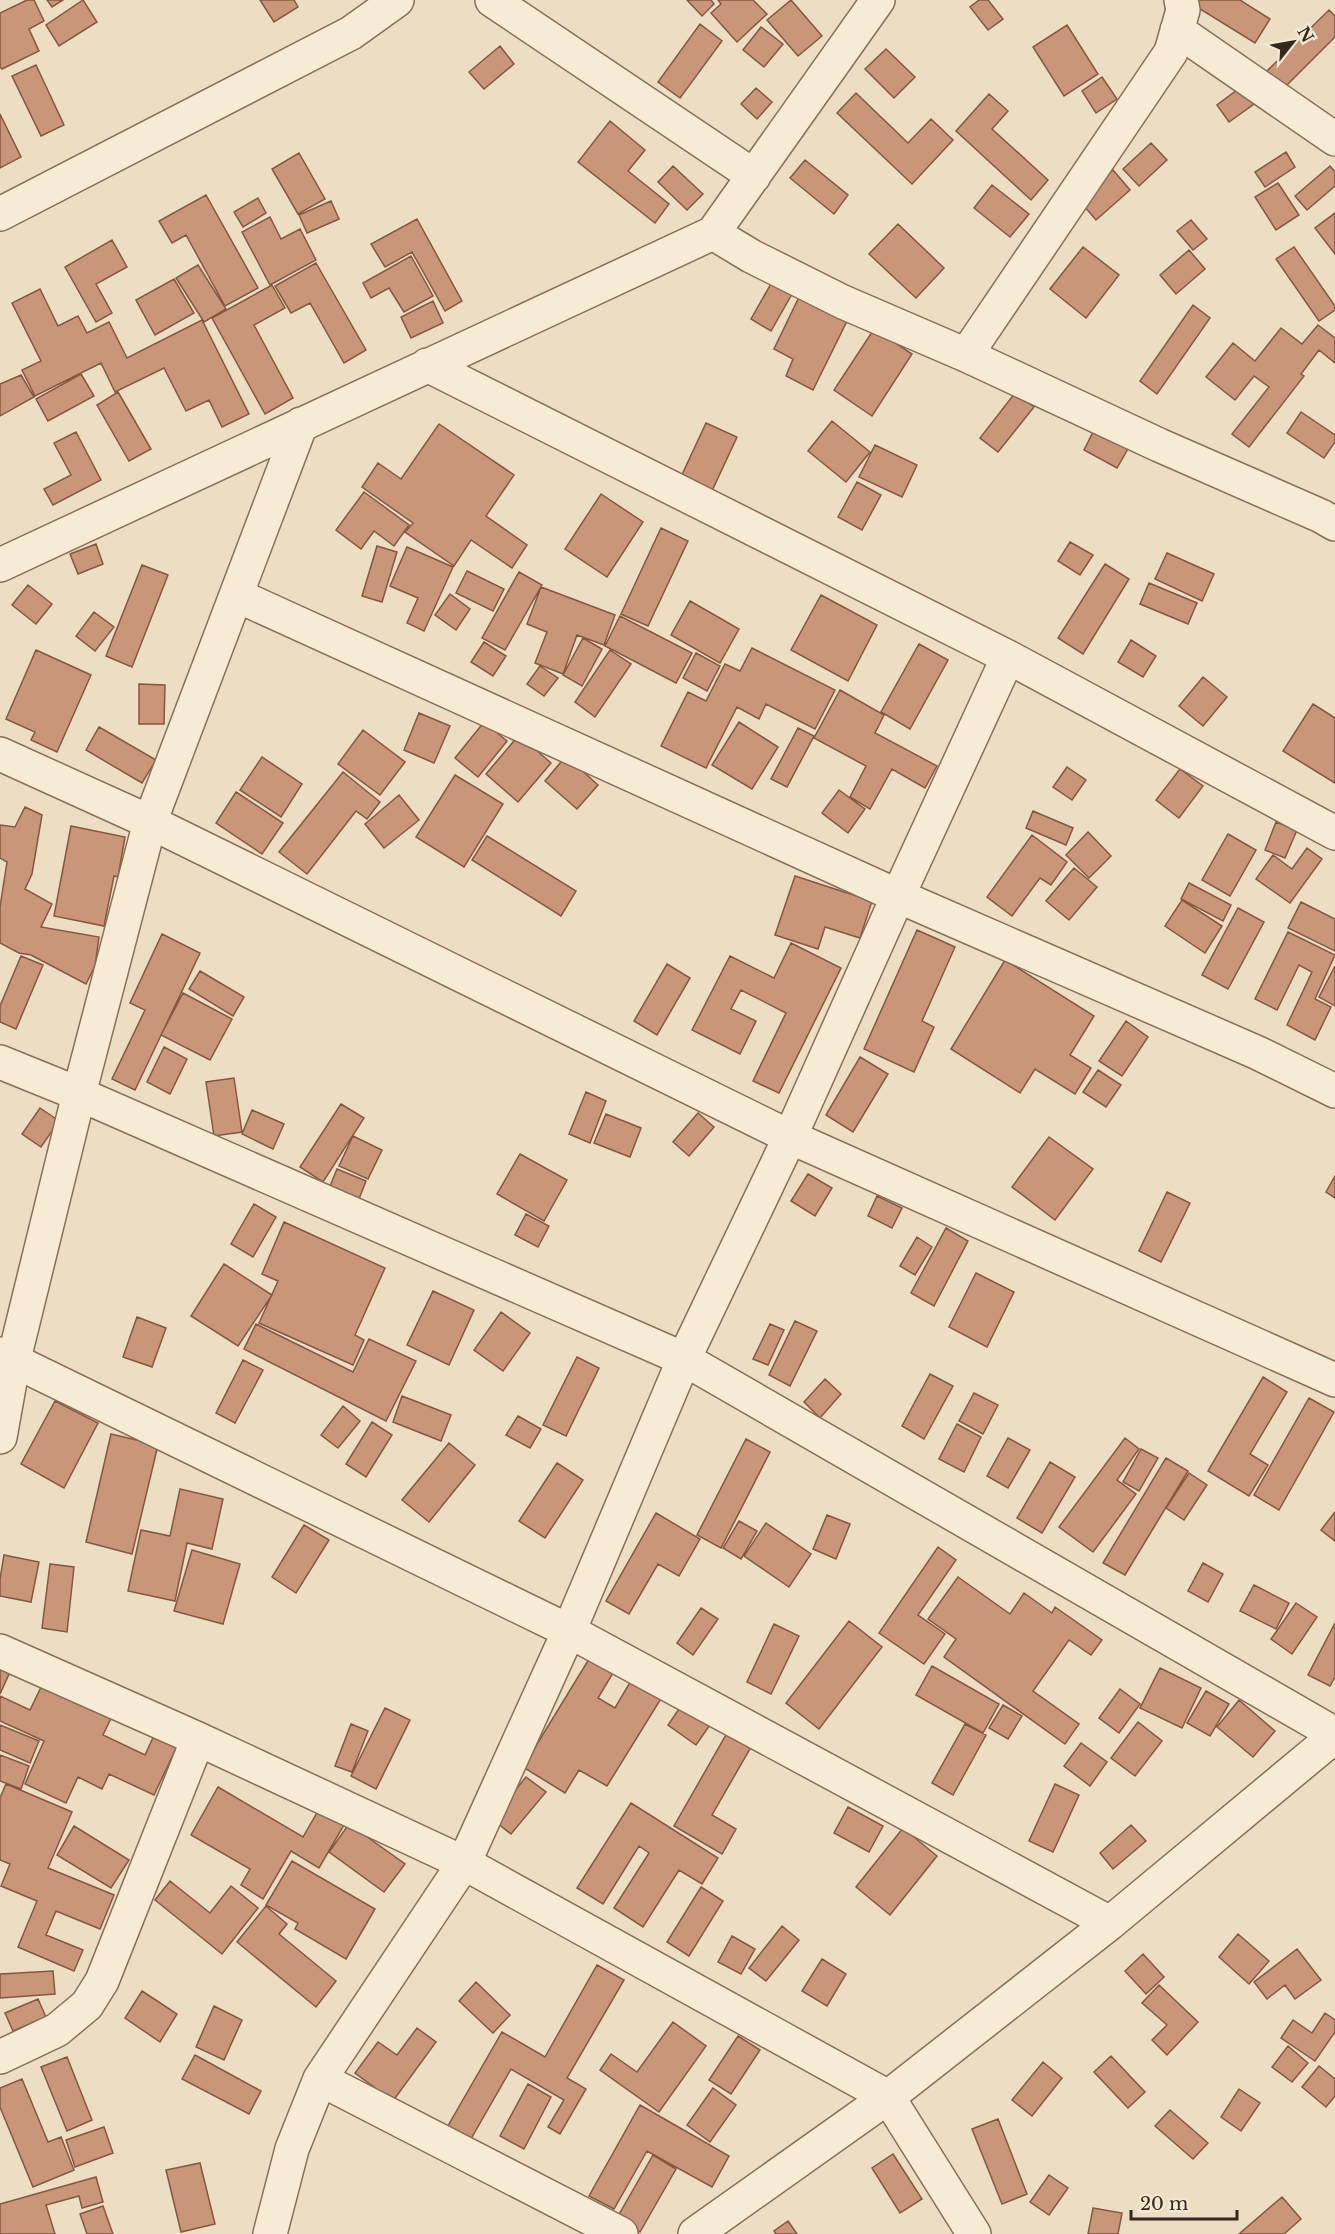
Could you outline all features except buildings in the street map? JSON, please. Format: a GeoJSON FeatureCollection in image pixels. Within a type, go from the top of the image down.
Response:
{"type":"FeatureCollection","features":[{"type":"Feature","properties":{"kind":"street"},"geometry":{"type":"LineString","coordinates":[[0,214],[351,33],[397,0]]}},
{"type":"Feature","properties":{"kind":"street"},"geometry":{"type":"LineString","coordinates":[[492,0],[754,176]]}},
{"type":"Feature","properties":{"kind":"street"},"geometry":{"type":"LineString","coordinates":[[0,565],[713,233],[878,0]]}},
{"type":"Feature","properties":{"kind":"street"},"geometry":{"type":"LineString","coordinates":[[966,355],[1171,52],[1179,15],[1335,139]]}},
{"type":"Feature","properties":{"kind":"street"},"geometry":{"type":"LineString","coordinates":[[713,233],[751,256],[843,302],[966,355],[1330,527]]}},
{"type":"Feature","properties":{"kind":"street"},"geometry":{"type":"LineString","coordinates":[[427,365],[1008,657],[1335,833]]}},
{"type":"Feature","properties":{"kind":"street"},"geometry":{"type":"LineString","coordinates":[[0,1437],[7,1357],[150,822],[301,424]]}},
{"type":"Feature","properties":{"kind":"street"},"geometry":{"type":"LineString","coordinates":[[236,595],[898,896],[1258,1053],[1335,1091]]}},
{"type":"Feature","properties":{"kind":"street"},"geometry":{"type":"LineString","coordinates":[[270,2234],[292,2149],[320,2079],[464,1863],[570,1631],[684,1359],[790,1137],[1008,657]]}},
{"type":"Feature","properties":{"kind":"street"},"geometry":{"type":"LineString","coordinates":[[0,754],[150,822],[790,1137],[1335,1380]]}},
{"type":"Feature","properties":{"kind":"street"},"geometry":{"type":"LineString","coordinates":[[0,1062],[79,1094],[684,1359],[1335,1735],[1110,1923],[888,2097],[694,2234]]}},
{"type":"Feature","properties":{"kind":"street"},"geometry":{"type":"LineString","coordinates":[[7,1357],[570,1631],[1110,1923]]}},
{"type":"Feature","properties":{"kind":"street"},"geometry":{"type":"LineString","coordinates":[[0,1650],[198,1738],[464,1863],[888,2097],[974,2234]]}},
{"type":"Feature","properties":{"kind":"street"},"geometry":{"type":"LineString","coordinates":[[0,2056],[57,2030],[87,2005],[102,1981],[198,1738]]}},
{"type":"Feature","properties":{"kind":"street"},"geometry":{"type":"LineString","coordinates":[[320,2079],[621,2234]]}}]}
